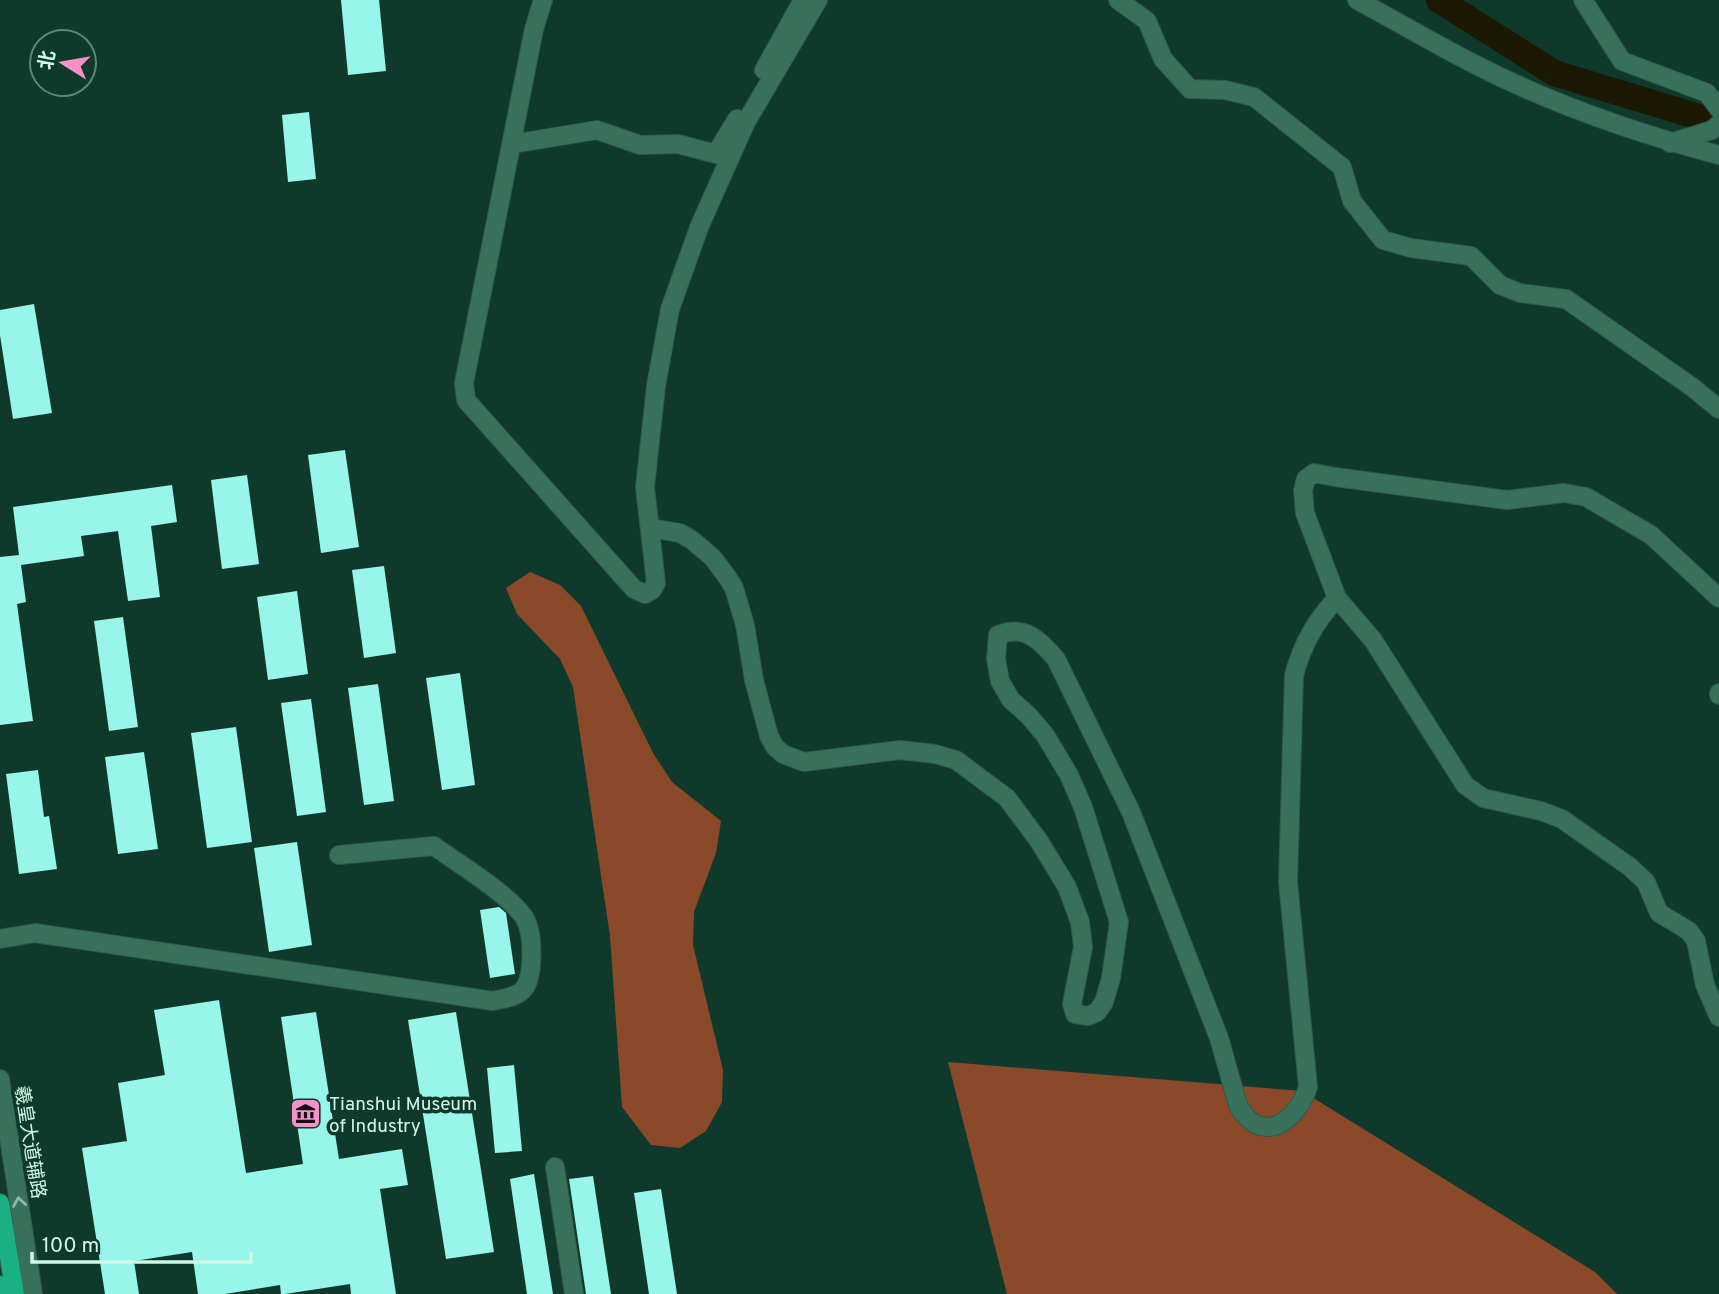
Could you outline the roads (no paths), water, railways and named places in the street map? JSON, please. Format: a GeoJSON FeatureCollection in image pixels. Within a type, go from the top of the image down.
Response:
{"type":"FeatureCollection","features":[{"type":"Feature","properties":{"kind":"main road"},"geometry":{"type":"LineString","coordinates":[[0,1203],[15,1294]]}},
{"type":"Feature","properties":{"kind":"main road"},"geometry":{"type":"LineString","coordinates":[[0,1285],[1,1294]]}},
{"type":"Feature","properties":{"kind":"street"},"geometry":{"type":"LineString","coordinates":[[543,0],[534,29],[464,383],[466,400],[634,589],[641,593],[649,593],[656,583],[645,487],[656,386],[670,309],[700,225],[747,122],[818,0]]}},
{"type":"Feature","properties":{"kind":"street"},"geometry":{"type":"LineString","coordinates":[[512,144],[597,130],[640,145],[678,144],[716,155],[803,0]]}},
{"type":"Feature","properties":{"kind":"street"},"geometry":{"type":"LineString","coordinates":[[1118,0],[1147,21],[1163,59],[1191,89],[1225,90],[1254,97],[1342,167],[1352,201],[1383,240],[1411,248],[1471,256],[1500,285],[1520,293],[1566,299],[1719,408]]}},
{"type":"Feature","properties":{"kind":"street"},"geometry":{"type":"LineString","coordinates":[[1357,0],[1476,65],[1592,116],[1719,155]]}},
{"type":"Feature","properties":{"kind":"street"},"geometry":{"type":"LineString","coordinates":[[1583,0],[1622,61],[1713,93],[1718,120],[1670,142]]}},
{"type":"Feature","properties":{"kind":"street"},"geometry":{"type":"LineString","coordinates":[[1719,598],[1651,535],[1586,497],[1564,493],[1507,500],[1314,473],[1306,479],[1303,490],[1305,513],[1337,598],[1373,640],[1465,785],[1483,798],[1541,811],[1562,819],[1630,866],[1646,882],[1659,913],[1689,931],[1696,941],[1705,985],[1719,1017]]}},
{"type":"Feature","properties":{"kind":"street"},"geometry":{"type":"LineString","coordinates":[[650,528],[680,533],[692,540],[713,558],[728,578],[745,625],[754,680],[769,736],[783,754],[804,762],[900,750],[935,754],[957,760],[1007,798],[1039,841],[1072,898],[1080,922],[1083,947],[1072,1004],[1075,1014],[1088,1016],[1097,1012],[1108,990],[1119,922],[1083,807],[1069,775],[1045,735],[1004,692],[996,659],[998,635],[1009,631],[1032,635],[1041,641],[1056,659],[1130,812],[1219,1038],[1238,1105],[1244,1115],[1262,1125],[1283,1124],[1293,1116],[1308,1087],[1288,882],[1294,675],[1300,653],[1318,619],[1337,598]]}},
{"type":"Feature","properties":{"kind":"street"},"geometry":{"type":"LineString","coordinates":[[0,939],[35,933],[493,1001],[518,996],[528,985],[531,942],[526,919],[509,902],[434,846],[339,855]]}},
{"type":"Feature","properties":{"kind":"street","name":"羲皇大道辅路"},"geometry":{"type":"LineString","coordinates":[[0,1079],[33,1294]]}},
{"type":"Feature","properties":{"kind":"street"},"geometry":{"type":"LineString","coordinates":[[555,1167],[574,1294]]}},
{"type":"Feature","properties":{"kind":"waterway"},"geometry":{"type":"LineString","coordinates":[[1439,0],[1554,73],[1719,123]]}},
{"type":"Feature","properties":{"kind":"place","name":"Tianshui Museum of Industry"},"geometry":{"type":"Point","coordinates":[306,1114]}}]}
